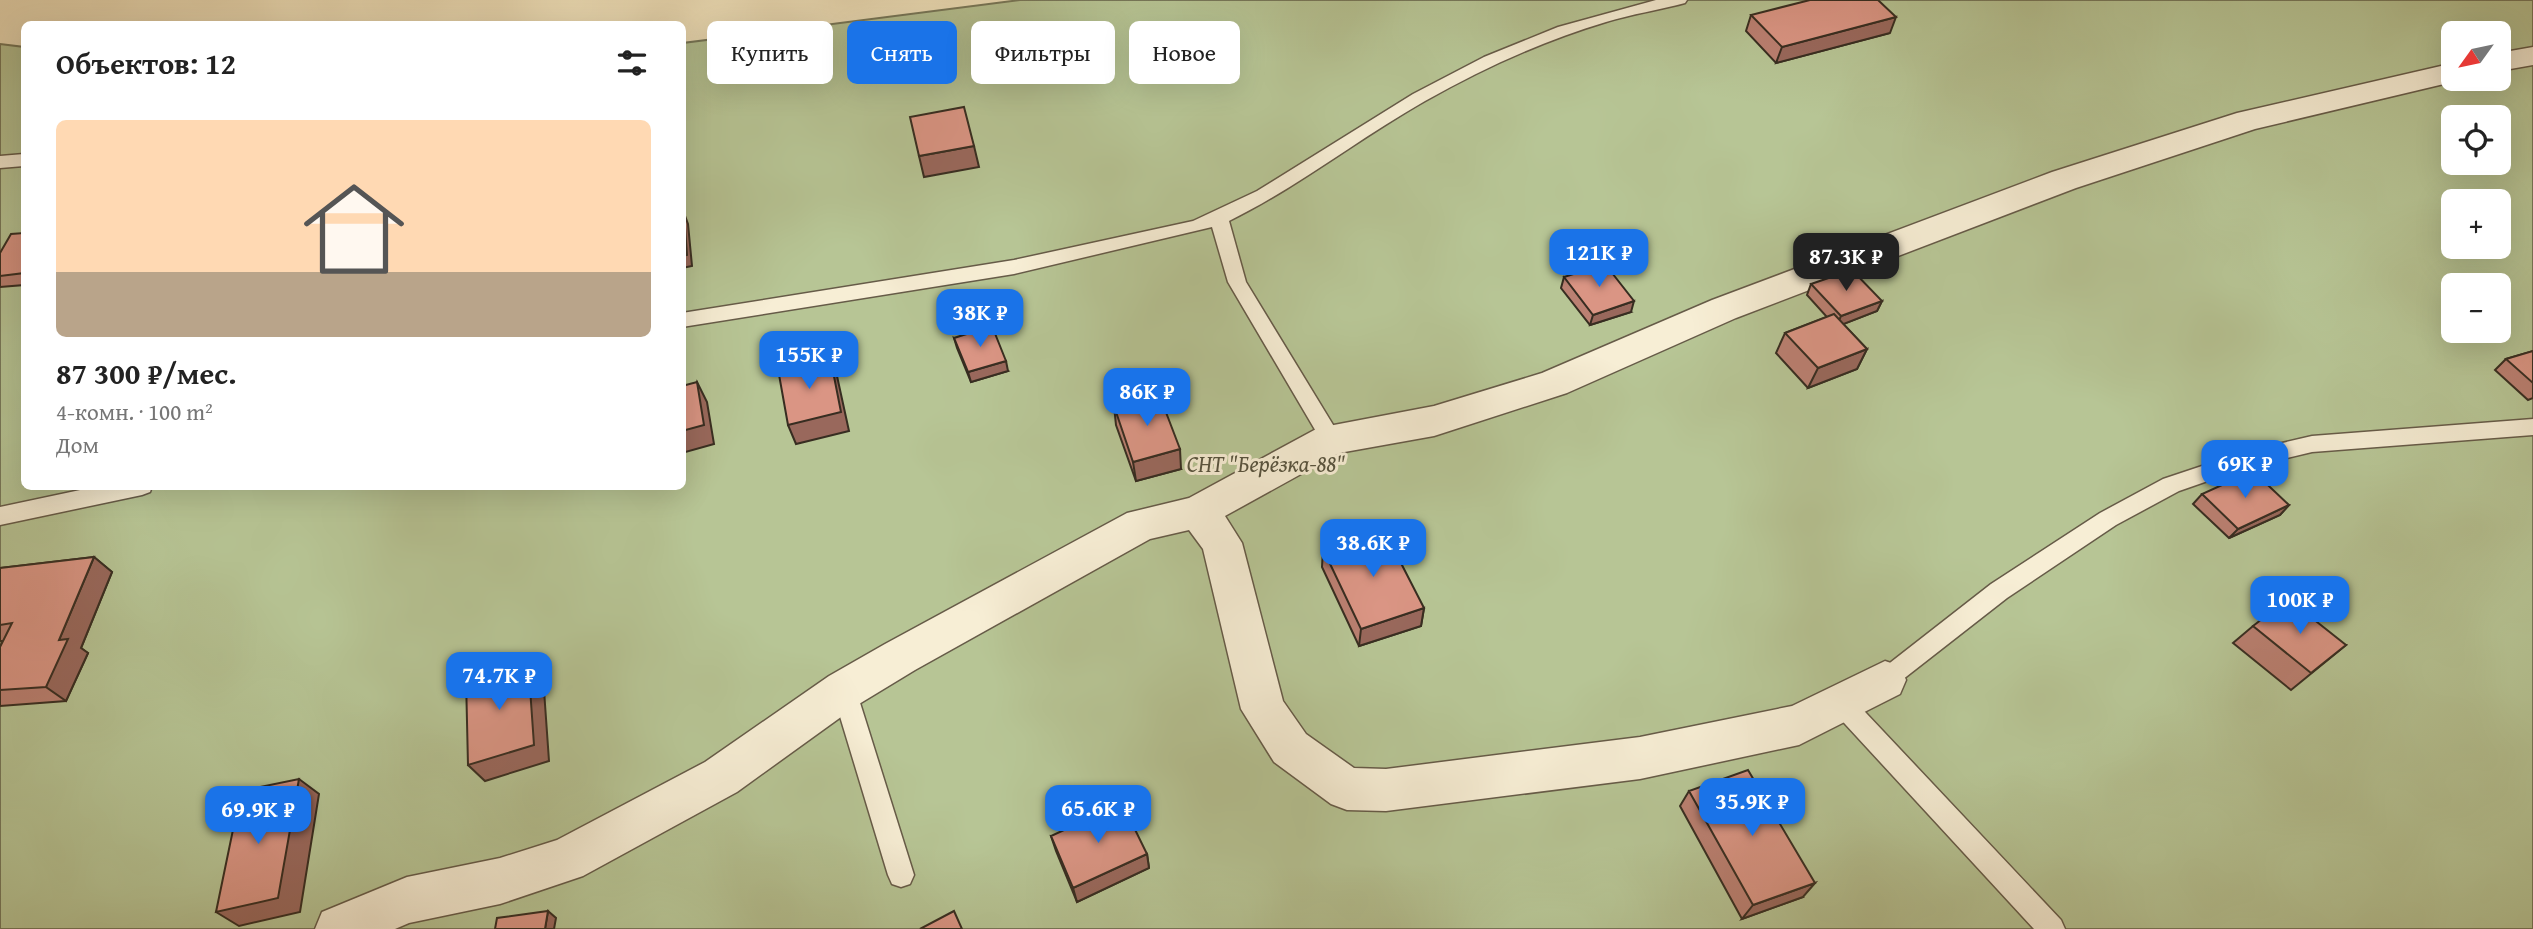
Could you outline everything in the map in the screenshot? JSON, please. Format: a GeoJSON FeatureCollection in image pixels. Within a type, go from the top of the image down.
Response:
{"type":"FeatureCollection","features":[{"type":"Feature","properties":{"kind":"street"},"geometry":{"type":"LineString","coordinates":[[2511,60],[2533,56]]}},
{"type":"Feature","properties":{"kind":"street"},"geometry":{"type":"LineString","coordinates":[[339,929],[407,900],[500,881],[567,860],[721,777],[844,690],[1141,525],[1198,512],[1331,439],[1434,421],[1554,383],[1724,309],[2064,180],[2168,145],[2248,120],[2441,75]]}},
{"type":"Feature","properties":{"kind":"street"},"geometry":{"type":"LineString","coordinates":[[1198,512],[1222,543],[1263,709],[1290,748],[1347,789],[1386,790],[1640,758],[1798,725],[1885,680]]}},
{"type":"Feature","properties":{"kind":"lane"},"geometry":{"type":"LineString","coordinates":[[686,319],[1057,260],[1219,218],[1270,192],[1384,117],[1477,65],[1568,27],[1679,0]]}},
{"type":"Feature","properties":{"kind":"lane"},"geometry":{"type":"LineString","coordinates":[[0,162],[21,160]]}},
{"type":"Feature","properties":{"kind":"lane"},"geometry":{"type":"LineString","coordinates":[[1219,218],[1237,282],[1331,439]]}},
{"type":"Feature","properties":{"kind":"lane"},"geometry":{"type":"LineString","coordinates":[[1885,680],[1999,591],[2108,519],[2171,485],[2244,460],[2312,444],[2533,426]]}},
{"type":"Feature","properties":{"kind":"lane"},"geometry":{"type":"LineString","coordinates":[[0,516],[76,495],[113,490]]}},
{"type":"Feature","properties":{"kind":"lane"},"geometry":{"type":"LineString","coordinates":[[844,690],[901,875]]}},
{"type":"Feature","properties":{"kind":"lane"},"geometry":{"type":"LineString","coordinates":[[1842,704],[2052,929]]}},
{"type":"Feature","properties":{"kind":"green space","name":"СНТ \"Берёзка-88\""},"geometry":{"type":"Polygon","coordinates":[[[1020,0],[2533,0],[2533,929],[0,929],[0,44],[21,47],[21,490],[686,490],[686,43],[707,40],[707,84],[833,84],[833,24],[847,22],[847,84],[957,84],[957,21],[855,21],[1020,0]]]}},
{"type":"Feature","properties":{"kind":"building"},"geometry":{"type":"Polygon","coordinates":[[[1810,0],[1878,0],[1896,17],[1782,47],[1751,15],[1810,0]]]}},
{"type":"Feature","properties":{"kind":"building"},"geometry":{"type":"Polygon","coordinates":[[[964,107],[974,146],[919,156],[910,117],[964,107]]]}},
{"type":"Feature","properties":{"kind":"building"},"geometry":{"type":"Polygon","coordinates":[[[21,233],[21,273],[0,276],[0,253],[11,234],[21,233]]]}},
{"type":"Feature","properties":{"kind":"building"},"geometry":{"type":"Polygon","coordinates":[[[1605,264],[1634,301],[1593,315],[1564,277],[1605,264]]]}},
{"type":"Feature","properties":{"kind":"building"},"geometry":{"type":"Polygon","coordinates":[[[1852,270],[1882,301],[1841,316],[1811,284],[1852,270]]]}},
{"type":"Feature","properties":{"kind":"building"},"geometry":{"type":"Polygon","coordinates":[[[1834,314],[1867,349],[1818,368],[1785,333],[1834,314]]]}},
{"type":"Feature","properties":{"kind":"building"},"geometry":{"type":"Polygon","coordinates":[[[992,326],[1006,361],[968,372],[954,338],[992,326]]]}},
{"type":"Feature","properties":{"kind":"building"},"geometry":{"type":"Polygon","coordinates":[[[2533,351],[2533,383],[2506,359],[2533,351]]]}},
{"type":"Feature","properties":{"kind":"building"},"geometry":{"type":"Polygon","coordinates":[[[830,356],[841,412],[788,425],[778,369],[830,356]]]}},
{"type":"Feature","properties":{"kind":"building"},"geometry":{"type":"Polygon","coordinates":[[[697,382],[704,425],[686,430],[686,385],[697,382]]]}},
{"type":"Feature","properties":{"kind":"building"},"geometry":{"type":"Polygon","coordinates":[[[1159,394],[1180,449],[1133,462],[1114,406],[1159,394]]]}},
{"type":"Feature","properties":{"kind":"building"},"geometry":{"type":"Polygon","coordinates":[[[2253,471],[2289,505],[2238,529],[2202,494],[2253,471]]]}},
{"type":"Feature","properties":{"kind":"building"},"geometry":{"type":"Polygon","coordinates":[[[1384,530],[1424,608],[1361,629],[1323,549],[1384,530]]]}},
{"type":"Feature","properties":{"kind":"building"},"geometry":{"type":"Polygon","coordinates":[[[94,557],[59,640],[68,639],[46,687],[0,690],[0,647],[12,623],[0,625],[0,568],[94,557]]]}},
{"type":"Feature","properties":{"kind":"building"},"geometry":{"type":"Polygon","coordinates":[[[2288,599],[2346,645],[2311,673],[2253,626],[2288,599]]]}},
{"type":"Feature","properties":{"kind":"building"},"geometry":{"type":"Polygon","coordinates":[[[528,659],[534,745],[468,765],[466,678],[528,659]]]}},
{"type":"Feature","properties":{"kind":"building"},"geometry":{"type":"Polygon","coordinates":[[[1748,770],[1815,883],[1753,905],[1689,791],[1748,770]]]}},
{"type":"Feature","properties":{"kind":"building"},"geometry":{"type":"Polygon","coordinates":[[[299,779],[278,898],[216,912],[241,791],[299,779]]]}},
{"type":"Feature","properties":{"kind":"building"},"geometry":{"type":"Polygon","coordinates":[[[1122,803],[1147,854],[1073,888],[1051,836],[1122,803]]]}},
{"type":"Feature","properties":{"kind":"building"},"geometry":{"type":"Polygon","coordinates":[[[548,911],[545,929],[495,929],[497,918],[548,911]]]}},
{"type":"Feature","properties":{"kind":"building"},"geometry":{"type":"Polygon","coordinates":[[[954,911],[962,929],[920,929],[954,911]]]}}]}
